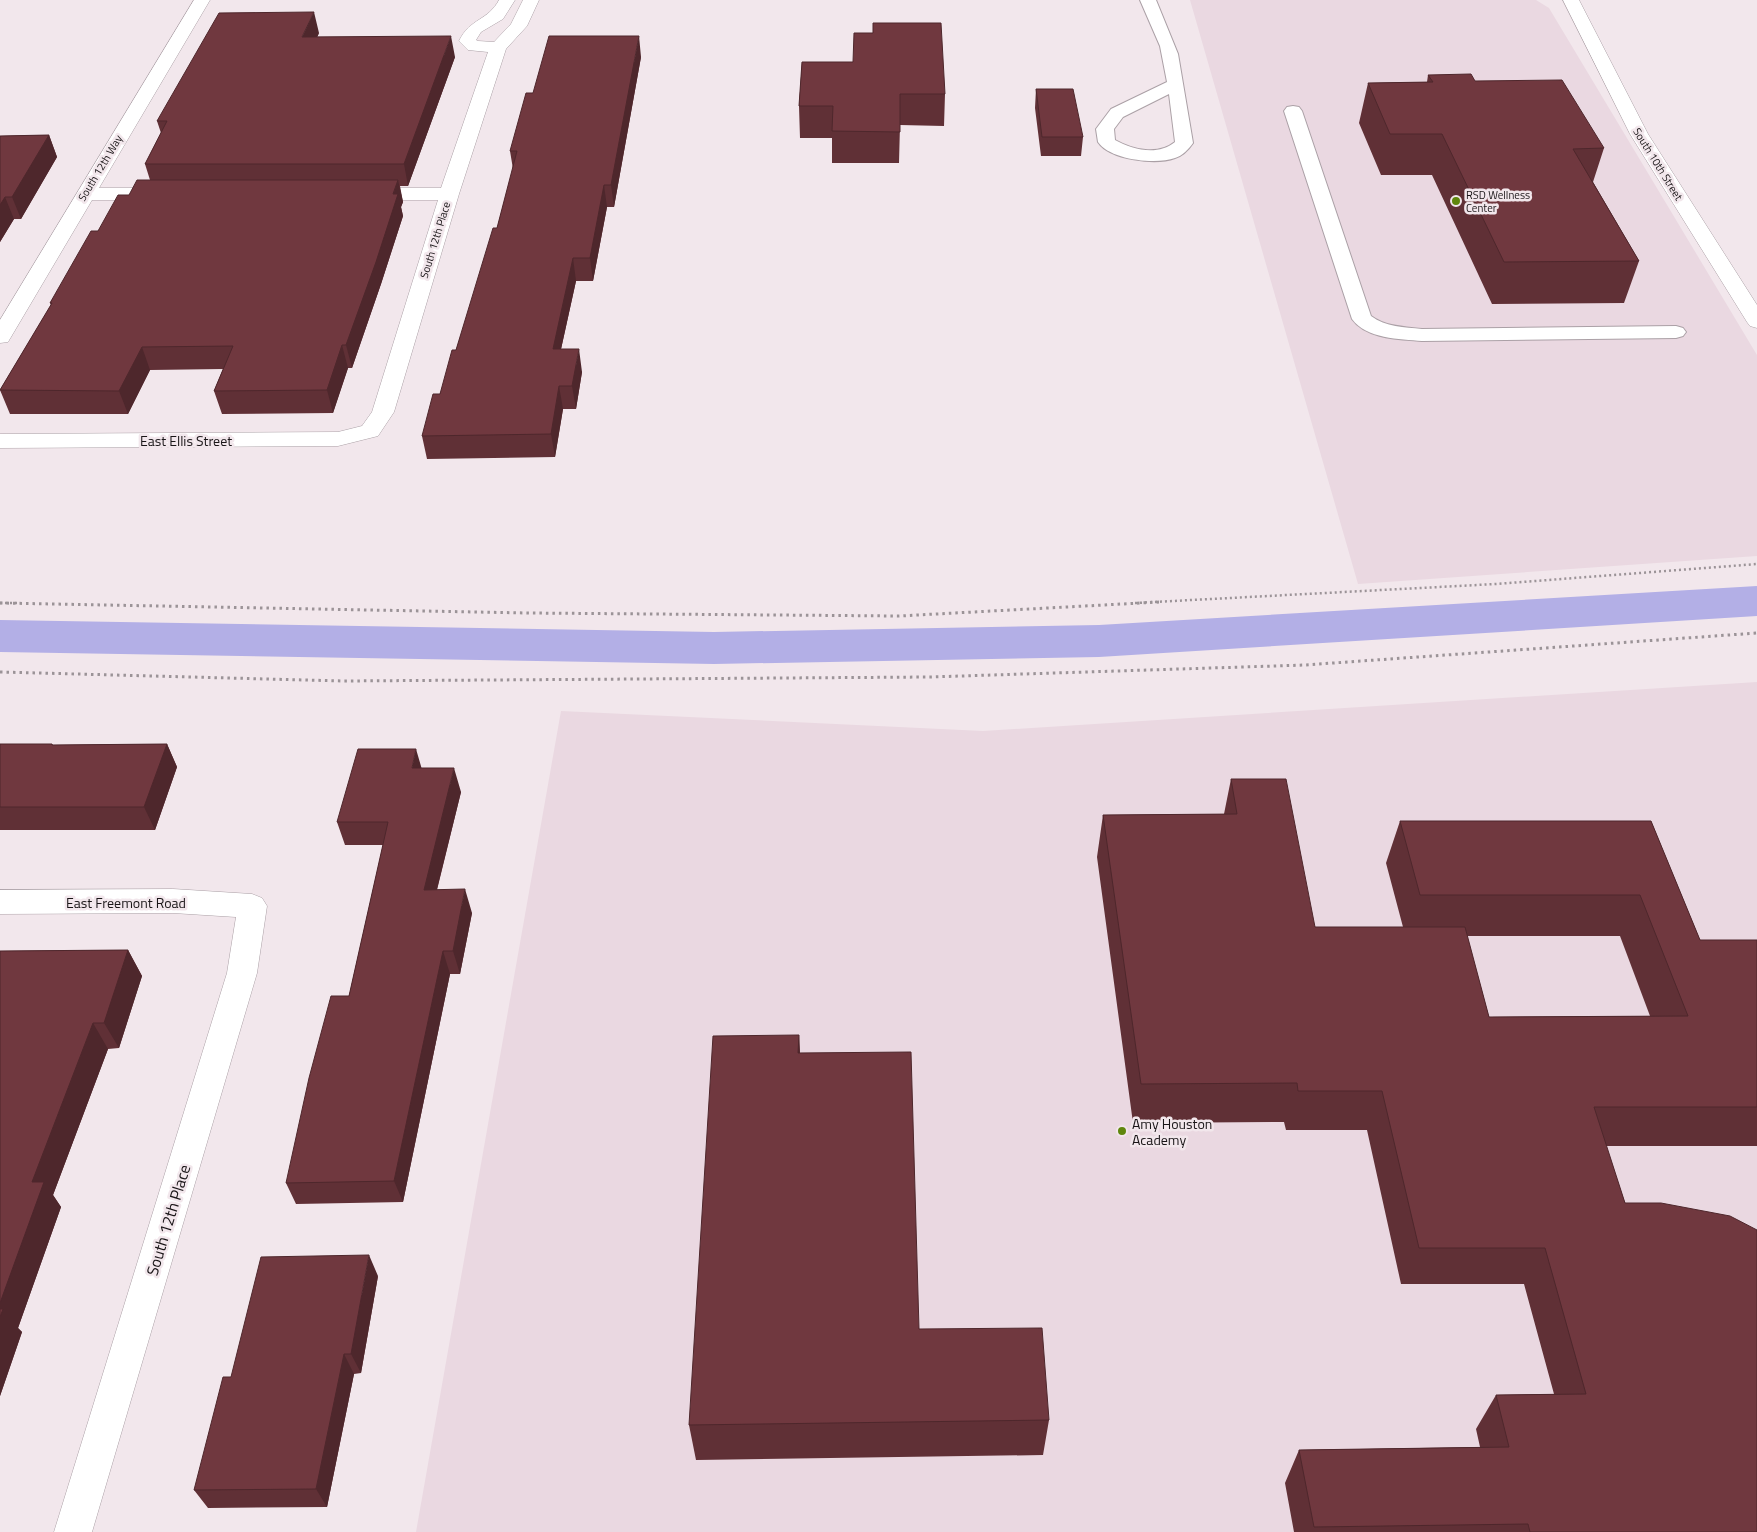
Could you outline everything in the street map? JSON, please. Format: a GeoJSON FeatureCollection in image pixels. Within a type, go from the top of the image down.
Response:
{"type":"FeatureCollection","features":[{"type":"Feature","properties":{"kind":"street","name":"South 12th Way"},"geometry":{"type":"LineString","coordinates":[[0,337],[202,0]]}},
{"type":"Feature","properties":{"kind":"street"},"geometry":{"type":"LineString","coordinates":[[498,48],[474,46],[467,41],[476,27],[494,20],[503,11],[507,0]]}},
{"type":"Feature","properties":{"kind":"street","name":"South 12th Place"},"geometry":{"type":"LineString","coordinates":[[370,431],[383,412],[449,194],[498,48],[513,35],[522,23],[531,0]]}},
{"type":"Feature","properties":{"kind":"street","name":"South 10th Street"},"geometry":{"type":"LineString","coordinates":[[1571,0],[1639,134],[1757,322]]}},
{"type":"Feature","properties":{"kind":"street"},"geometry":{"type":"LineString","coordinates":[[85,194],[180,194]]}},
{"type":"Feature","properties":{"kind":"street"},"geometry":{"type":"LineString","coordinates":[[350,194],[449,194]]}},
{"type":"Feature","properties":{"kind":"street","name":"East Ellis Street"},"geometry":{"type":"LineString","coordinates":[[0,441],[338,439],[370,431]]}},
{"type":"Feature","properties":{"kind":"street","name":"East Freemont Road"},"geometry":{"type":"LineString","coordinates":[[0,902],[172,901],[252,906]]}},
{"type":"Feature","properties":{"kind":"street","name":"South 12th Place"},"geometry":{"type":"LineString","coordinates":[[73,1532],[242,973],[252,906]]}},
{"type":"Feature","properties":{"kind":"lane"},"geometry":{"type":"LineString","coordinates":[[1148,0],[1172,60],[1176,84],[1184,143],[1171,154],[1145,155],[1123,152],[1107,142],[1105,129],[1118,113],[1176,84]]}},
{"type":"Feature","properties":{"kind":"lane"},"geometry":{"type":"LineString","coordinates":[[1293,111],[1362,319],[1368,325],[1394,333],[1422,335],[1676,332]]}},
{"type":"Feature","properties":{"kind":"path"},"geometry":{"type":"LineString","coordinates":[[0,603],[519,613],[899,616],[1496,584],[1757,564]]}},
{"type":"Feature","properties":{"kind":"path"},"geometry":{"type":"LineString","coordinates":[[0,672],[343,681],[930,677],[1306,665],[1757,632]]}},
{"type":"Feature","properties":{"kind":"shaded area","name":"RSD Wellness Center"},"geometry":{"type":"Polygon","coordinates":[[[1190,0],[1536,0],[1549,8],[1757,355],[1757,556],[1358,584],[1190,0]]]}},
{"type":"Feature","properties":{"kind":"shaded area","name":"Amy Houston Academy"},"geometry":{"type":"Polygon","coordinates":[[[1757,682],[1757,1532],[416,1532],[561,711],[983,731],[1757,682]]]}},
{"type":"Feature","properties":{"kind":"building"},"geometry":{"type":"Polygon","coordinates":[[[314,12],[302,37],[451,36],[404,164],[145,164],[167,121],[157,121],[219,13],[314,12]]]}},
{"type":"Feature","properties":{"kind":"building"},"geometry":{"type":"Polygon","coordinates":[[[873,23],[941,23],[945,94],[900,94],[900,132],[832,131],[833,106],[799,106],[802,62],[853,62],[854,33],[873,33],[873,23]]]}},
{"type":"Feature","properties":{"kind":"building"},"geometry":{"type":"Polygon","coordinates":[[[549,36],[639,36],[611,185],[604,185],[590,258],[573,258],[553,349],[579,349],[572,386],[559,386],[551,434],[422,436],[433,394],[440,394],[452,350],[456,350],[493,228],[497,228],[517,151],[510,151],[526,93],[533,93],[549,36]]]}},
{"type":"Feature","properties":{"kind":"building"},"geometry":{"type":"Polygon","coordinates":[[[1471,74],[1475,81],[1562,80],[1604,148],[1573,149],[1639,261],[1504,262],[1442,134],[1390,134],[1368,83],[1433,82],[1428,75],[1471,74]]]}},
{"type":"Feature","properties":{"kind":"building"},"geometry":{"type":"Polygon","coordinates":[[[1036,89],[1073,89],[1083,137],[1042,137],[1036,89]]]}},
{"type":"Feature","properties":{"kind":"building"},"geometry":{"type":"Polygon","coordinates":[[[49,135],[12,197],[5,197],[0,205],[0,136],[49,135]]]}},
{"type":"Feature","properties":{"kind":"building"},"geometry":{"type":"Polygon","coordinates":[[[137,180],[398,180],[393,194],[398,194],[376,262],[346,345],[342,345],[327,390],[214,391],[233,346],[142,347],[119,391],[0,390],[52,303],[50,303],[91,231],[98,231],[118,195],[129,195],[137,180]]]}},
{"type":"Feature","properties":{"kind":"building"},"geometry":{"type":"Polygon","coordinates":[[[0,744],[167,744],[144,807],[0,807],[0,744]]]}},
{"type":"Feature","properties":{"kind":"building"},"geometry":{"type":"Polygon","coordinates":[[[358,749],[416,749],[412,768],[454,768],[424,890],[465,889],[453,951],[443,951],[394,1181],[286,1183],[309,1078],[331,996],[349,996],[388,822],[337,822],[358,749]]]}},
{"type":"Feature","properties":{"kind":"building"},"geometry":{"type":"Polygon","coordinates":[[[1231,779],[1286,779],[1315,927],[1465,927],[1489,1017],[1688,1016],[1640,895],[1420,895],[1400,821],[1651,821],[1700,940],[1757,940],[1757,1107],[1594,1107],[1625,1203],[1661,1203],[1730,1216],[1757,1230],[1757,1532],[1530,1532],[1528,1524],[1314,1527],[1299,1450],[1509,1447],[1496,1395],[1586,1394],[1545,1248],[1419,1248],[1382,1091],[1298,1091],[1297,1083],[1141,1084],[1103,815],[1237,814],[1231,779]]]}},
{"type":"Feature","properties":{"kind":"building"},"geometry":{"type":"Polygon","coordinates":[[[128,950],[104,1023],[93,1023],[32,1182],[44,1182],[0,1303],[0,951],[128,950]]]}},
{"type":"Feature","properties":{"kind":"building"},"geometry":{"type":"Polygon","coordinates":[[[799,1035],[798,1053],[911,1052],[919,1329],[1042,1328],[1049,1420],[689,1425],[713,1036],[799,1035]]]}},
{"type":"Feature","properties":{"kind":"building"},"geometry":{"type":"Polygon","coordinates":[[[369,1255],[351,1354],[344,1354],[316,1489],[194,1490],[223,1377],[231,1377],[261,1257],[369,1255]]]}},
{"type":"Feature","properties":{"kind":"waterway"},"geometry":{"type":"LineString","coordinates":[[0,636],[714,648],[1099,641],[1757,601]]}},
{"type":"Feature","properties":{"kind":"place","name":"RSD Wellness Center"},"geometry":{"type":"Point","coordinates":[1456,201]}},
{"type":"Feature","properties":{"kind":"place","name":"Amy Houston Academy"},"geometry":{"type":"Point","coordinates":[1122,1131]}}]}
